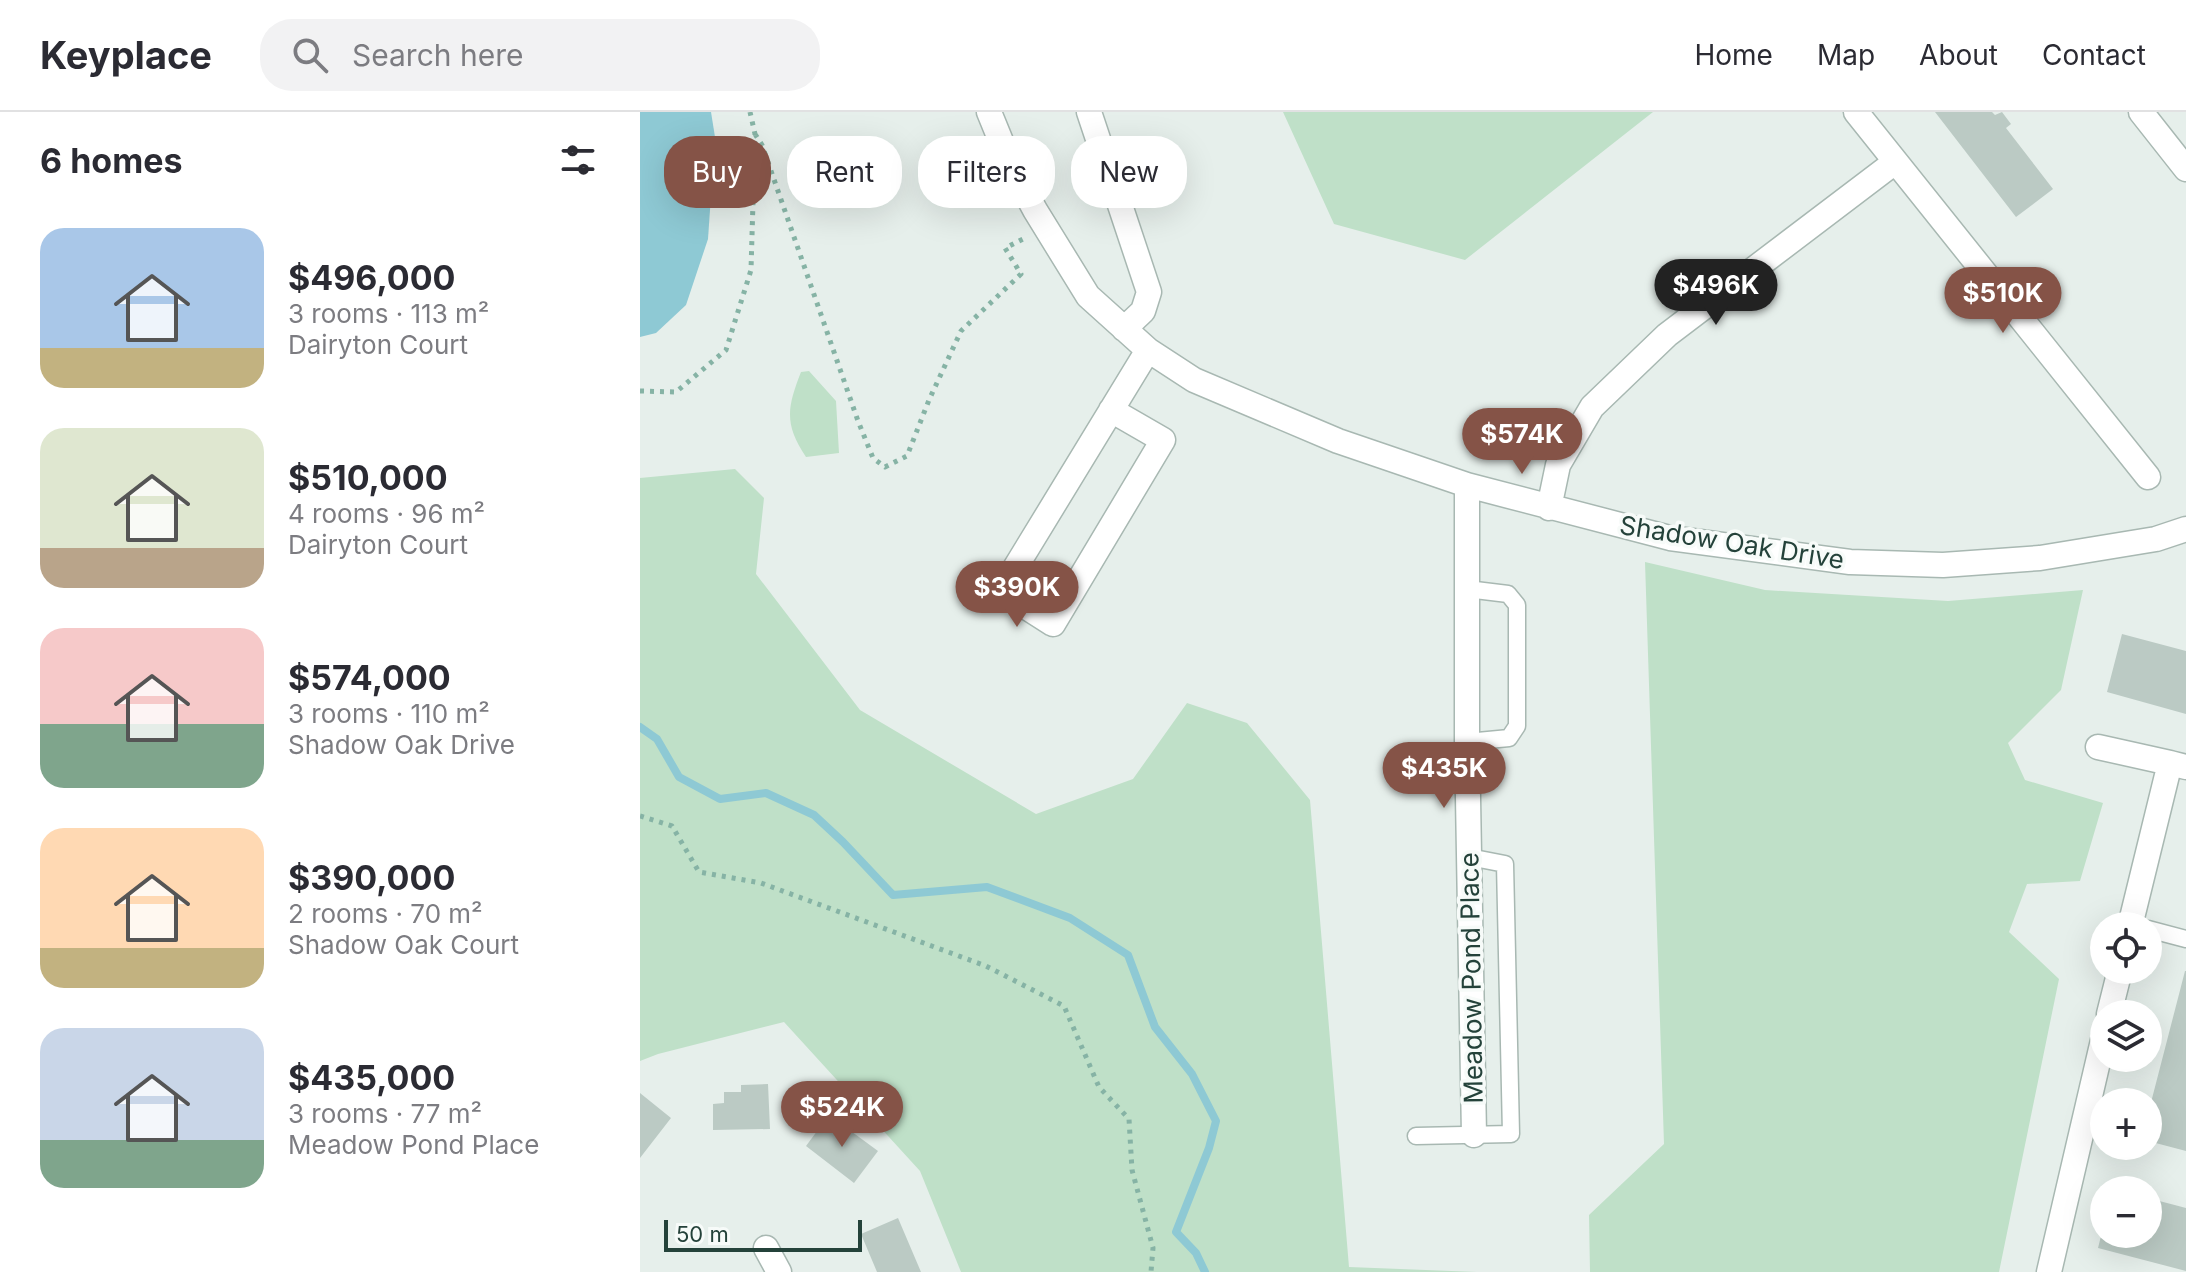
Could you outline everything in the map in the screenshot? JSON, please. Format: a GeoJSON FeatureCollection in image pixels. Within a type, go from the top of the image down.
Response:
{"type":"FeatureCollection","features":[{"type":"Feature","properties":{"kind":"street","name":"Shadow Oak Drive"},"geometry":{"type":"LineString","coordinates":[[989,112],[1009,161],[1088,296],[1148,350],[1194,380],[1338,441],[1467,485],[1670,538],[1850,562],[1943,565],[2040,558],[2156,539],[2186,529]]}},
{"type":"Feature","properties":{"kind":"street"},"geometry":{"type":"LineString","coordinates":[[1089,112],[1149,292],[1143,311],[1124,329]]}},
{"type":"Feature","properties":{"kind":"street"},"geometry":{"type":"LineString","coordinates":[[1856,112],[2148,477]]}},
{"type":"Feature","properties":{"kind":"street"},"geometry":{"type":"LineString","coordinates":[[2141,112],[2186,169]]}},
{"type":"Feature","properties":{"kind":"street"},"geometry":{"type":"LineString","coordinates":[[1549,508],[1558,465],[1592,407],[1667,335],[1895,162]]}},
{"type":"Feature","properties":{"kind":"street"},"geometry":{"type":"LineString","coordinates":[[1111,410],[1163,440],[1053,624],[1001,591],[1111,410],[1148,350]]}},
{"type":"Feature","properties":{"kind":"street","name":"Meadow Pond Place"},"geometry":{"type":"LineString","coordinates":[[1467,485],[1467,742],[1474,1135]]}},
{"type":"Feature","properties":{"kind":"street"},"geometry":{"type":"LineString","coordinates":[[2098,747],[2178,765],[2140,912]]}},
{"type":"Feature","properties":{"kind":"street"},"geometry":{"type":"LineString","coordinates":[[2049,1272],[2096,1072]]}},
{"type":"Feature","properties":{"kind":"street"},"geometry":{"type":"LineString","coordinates":[[766,1248],[779,1272]]}},
{"type":"Feature","properties":{"kind":"lane"},"geometry":{"type":"LineString","coordinates":[[1467,589],[1508,594],[1517,605],[1517,726],[1509,738],[1467,742]]}},
{"type":"Feature","properties":{"kind":"lane"},"geometry":{"type":"LineString","coordinates":[[1416,1136],[1511,1134],[1505,864],[1469,857]]}},
{"type":"Feature","properties":{"kind":"lane"},"geometry":{"type":"LineString","coordinates":[[2162,933],[2186,939]]}},
{"type":"Feature","properties":{"kind":"path"},"geometry":{"type":"LineString","coordinates":[[640,391],[676,392],[726,350],[751,270],[755,134],[750,112]]}},
{"type":"Feature","properties":{"kind":"path"},"geometry":{"type":"LineString","coordinates":[[755,134],[762,145],[858,421],[873,458],[885,467],[907,456],[961,331],[1021,274],[1005,248],[1046,228]]}},
{"type":"Feature","properties":{"kind":"path"},"geometry":{"type":"LineString","coordinates":[[640,816],[672,826],[699,872],[761,883],[986,966],[1064,1006],[1099,1087],[1129,1119],[1132,1170],[1153,1248],[1151,1272]]}},
{"type":"Feature","properties":{"kind":"green space"},"geometry":{"type":"Polygon","coordinates":[[[1283,112],[1653,112],[1465,260],[1334,224],[1283,112]]]}},
{"type":"Feature","properties":{"kind":"green space"},"geometry":{"type":"Polygon","coordinates":[[[809,371],[836,401],[839,453],[806,457],[794,435],[790,416],[793,396],[801,372],[809,371]]]}},
{"type":"Feature","properties":{"kind":"green space"},"geometry":{"type":"Polygon","coordinates":[[[735,469],[764,498],[756,574],[860,710],[1036,814],[1133,779],[1187,703],[1247,723],[1310,800],[1349,1267],[1477,1272],[961,1272],[920,1171],[784,1022],[640,1061],[640,478],[735,469]]]}},
{"type":"Feature","properties":{"kind":"green space"},"geometry":{"type":"Polygon","coordinates":[[[1645,562],[1765,590],[1948,601],[2083,590],[2061,690],[2008,743],[2025,780],[2103,803],[2080,881],[2027,884],[2009,932],[2059,979],[1999,1272],[1590,1272],[1589,1215],[1664,1144],[1645,562]]]}},
{"type":"Feature","properties":{"kind":"water"},"geometry":{"type":"Polygon","coordinates":[[[640,112],[711,112],[715,136],[664,136],[664,208],[710,208],[708,239],[686,305],[656,333],[640,337],[640,112]]]}},
{"type":"Feature","properties":{"kind":"building"},"geometry":{"type":"Polygon","coordinates":[[[1935,112],[1992,112],[1995,115],[2002,112],[2011,124],[2006,128],[2053,189],[2016,217],[1935,112]]]}},
{"type":"Feature","properties":{"kind":"building"},"geometry":{"type":"Polygon","coordinates":[[[2122,634],[2186,651],[2186,714],[2107,692],[2122,634]]]}},
{"type":"Feature","properties":{"kind":"building"},"geometry":{"type":"Polygon","coordinates":[[[2186,971],[2186,1151],[2162,1145],[2162,1088],[2155,1088],[2159,1072],[2162,1072],[2162,1060],[2186,971]]]}},
{"type":"Feature","properties":{"kind":"building"},"geometry":{"type":"Polygon","coordinates":[[[768,1084],[770,1129],[713,1130],[713,1104],[724,1103],[724,1092],[741,1092],[741,1085],[768,1084]]]}},
{"type":"Feature","properties":{"kind":"building"},"geometry":{"type":"Polygon","coordinates":[[[640,1093],[671,1118],[640,1158],[640,1093]]]}},
{"type":"Feature","properties":{"kind":"building"},"geometry":{"type":"Polygon","coordinates":[[[829,1115],[878,1151],[854,1183],[806,1146],[829,1115]]]}},
{"type":"Feature","properties":{"kind":"building"},"geometry":{"type":"Polygon","coordinates":[[[2162,1202],[2186,1208],[2186,1271],[2098,1248],[2162,1248],[2162,1202]]]}},
{"type":"Feature","properties":{"kind":"building"},"geometry":{"type":"Polygon","coordinates":[[[898,1218],[921,1272],[877,1272],[861,1234],[898,1218]]]}},
{"type":"Feature","properties":{"kind":"waterway"},"geometry":{"type":"LineString","coordinates":[[640,727],[657,739],[679,777],[720,799],[766,793],[814,815],[893,895],[987,887],[1070,918],[1128,955],[1155,1027],[1192,1074],[1216,1121],[1209,1148],[1176,1232],[1196,1253],[1205,1272]]}}]}
